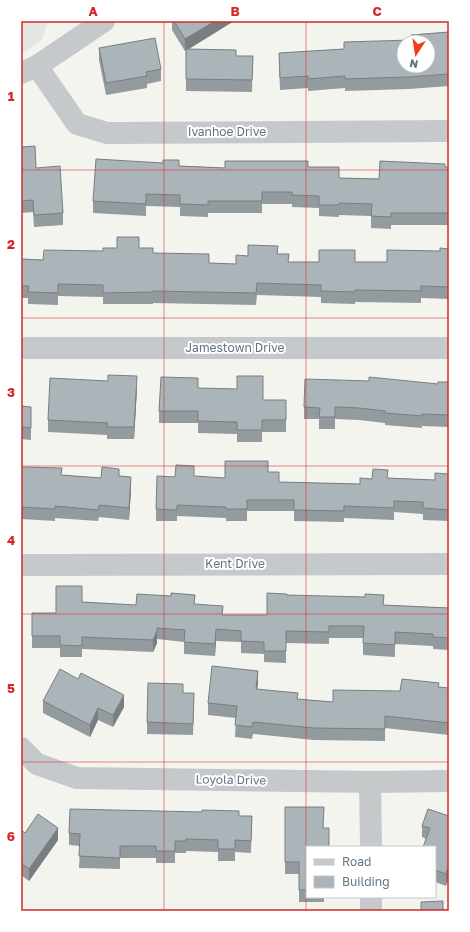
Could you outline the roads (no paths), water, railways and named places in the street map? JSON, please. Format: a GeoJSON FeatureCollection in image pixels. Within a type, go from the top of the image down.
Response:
{"type":"FeatureCollection","features":[{"type":"Feature","properties":{"kind":"street"},"geometry":{"type":"LineString","coordinates":[[29,69],[76,30],[104,21]]}},
{"type":"Feature","properties":{"kind":"street","name":"Ivanhoe Drive"},"geometry":{"type":"LineString","coordinates":[[29,69],[77,124],[107,133],[449,132]]}},
{"type":"Feature","properties":{"kind":"street","name":"Jamestown Drive"},"geometry":{"type":"LineString","coordinates":[[21,348],[449,348]]}},
{"type":"Feature","properties":{"kind":"street","name":"Kent Drive"},"geometry":{"type":"LineString","coordinates":[[21,565],[449,564]]}},
{"type":"Feature","properties":{"kind":"street","name":"Loyola Drive"},"geometry":{"type":"LineString","coordinates":[[21,748],[37,764],[77,778],[370,782],[449,781]]}},
{"type":"Feature","properties":{"kind":"street"},"geometry":{"type":"LineString","coordinates":[[370,782],[371,846]]}},
{"type":"Feature","properties":{"kind":"street"},"geometry":{"type":"LineString","coordinates":[[371,898],[371,911]]}}]}
